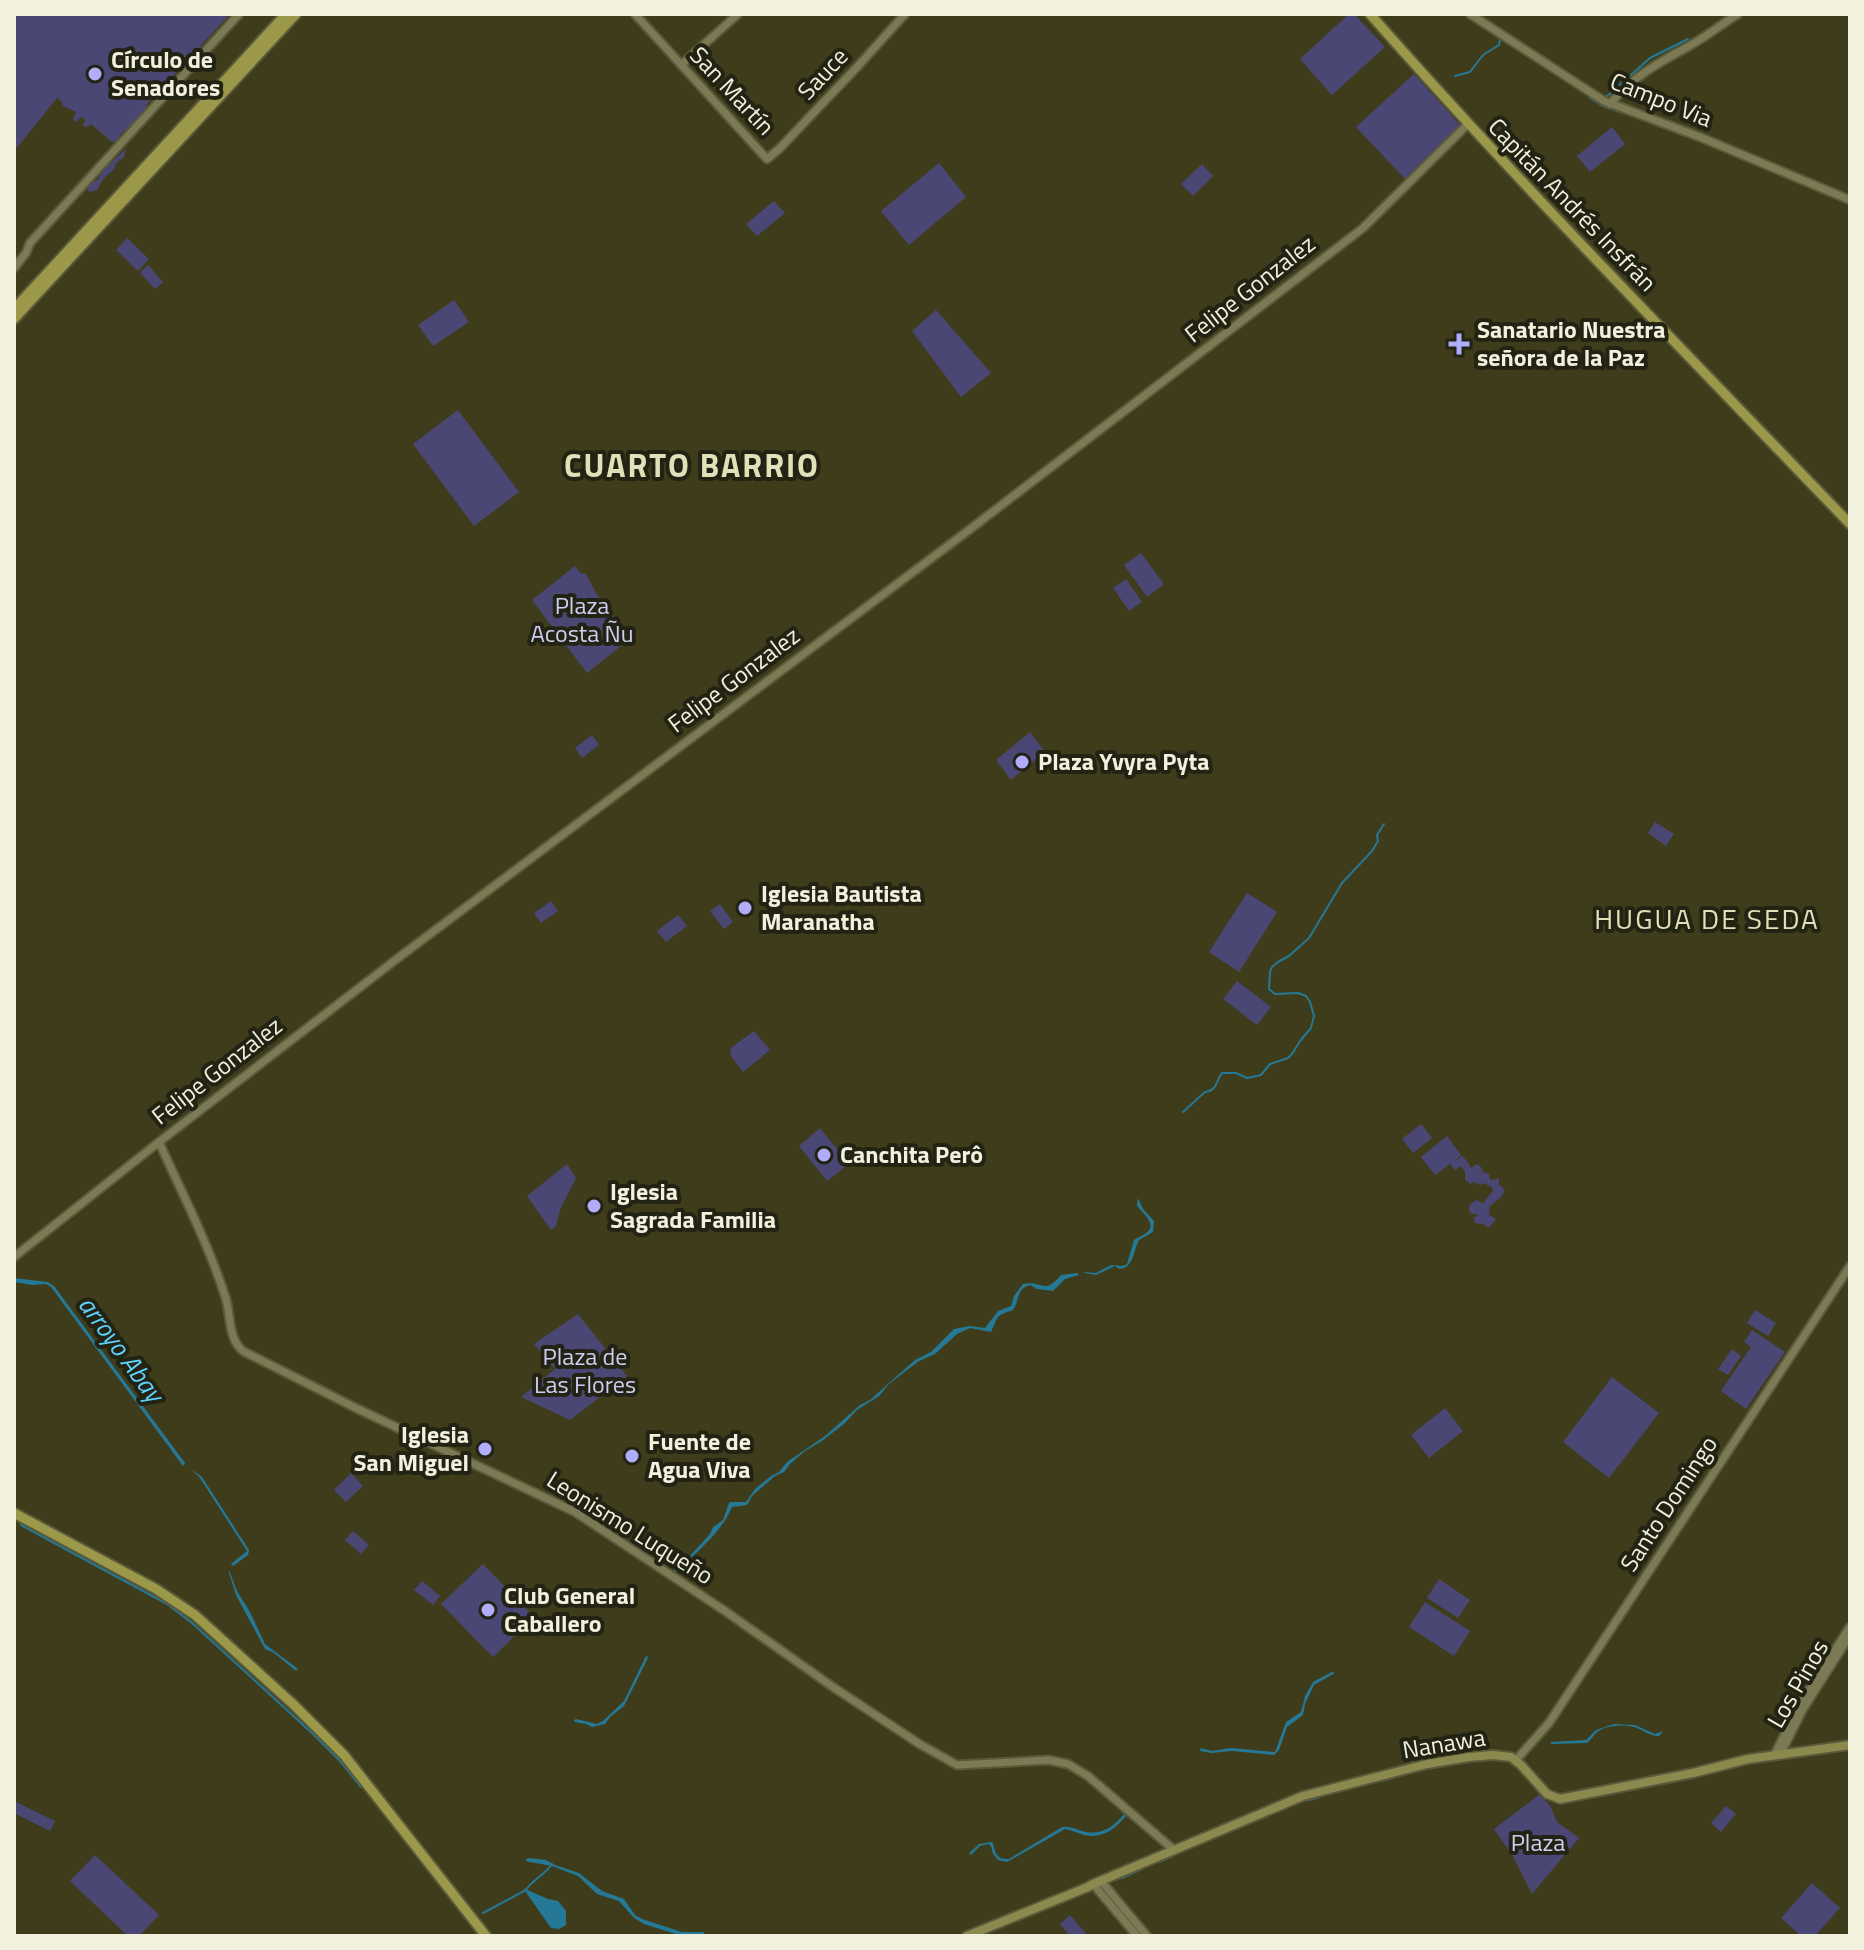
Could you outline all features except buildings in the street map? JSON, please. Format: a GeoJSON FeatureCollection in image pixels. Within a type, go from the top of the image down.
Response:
{"type":"FeatureCollection","features":[{"type":"Feature","properties":{"kind":"main road"},"geometry":{"type":"LineString","coordinates":[[14,309],[286,14]]}},
{"type":"Feature","properties":{"kind":"main road"},"geometry":{"type":"LineString","coordinates":[[14,319],[296,14]]}},
{"type":"Feature","properties":{"kind":"main road","name":"Capitán Andrés Insfrán"},"geometry":{"type":"LineString","coordinates":[[1370,14],[1561,225],[1850,524]]}},
{"type":"Feature","properties":{"kind":"main road"},"geometry":{"type":"LineString","coordinates":[[14,1513],[144,1582],[195,1615],[344,1755],[486,1936]]}},
{"type":"Feature","properties":{"kind":"main road","name":"Nanawa"},"geometry":{"type":"LineString","coordinates":[[967,1936],[1307,1795],[1427,1764],[1502,1755],[1516,1760],[1540,1788],[1560,1799],[1778,1754],[1850,1745]]}},
{"type":"Feature","properties":{"kind":"main road","name":"Nanawa"},"geometry":{"type":"LineString","coordinates":[[957,1936],[1095,1883]]}},
{"type":"Feature","properties":{"kind":"street"},"geometry":{"type":"LineString","coordinates":[[14,268],[30,243],[239,14]]}},
{"type":"Feature","properties":{"kind":"street","name":"San Martín"},"geometry":{"type":"LineString","coordinates":[[635,14],[767,159]]}},
{"type":"Feature","properties":{"kind":"street"},"geometry":{"type":"LineString","coordinates":[[681,65],[738,14]]}},
{"type":"Feature","properties":{"kind":"street","name":"Sauce"},"geometry":{"type":"LineString","coordinates":[[767,159],[905,14]]}},
{"type":"Feature","properties":{"kind":"street","name":"Campo Via"},"geometry":{"type":"LineString","coordinates":[[1470,14],[1610,104],[1700,137],[1850,200]]}},
{"type":"Feature","properties":{"kind":"street"},"geometry":{"type":"LineString","coordinates":[[1610,104],[1653,65],[1738,14]]}},
{"type":"Feature","properties":{"kind":"street","name":"Felipe Gonzalez"},"geometry":{"type":"LineString","coordinates":[[14,1257],[398,958],[969,530],[1363,228],[1468,124]]}},
{"type":"Feature","properties":{"kind":"street","name":"Leonismo Luqueño"},"geometry":{"type":"LineString","coordinates":[[159,1142],[202,1236],[226,1299],[235,1343],[243,1351],[575,1512],[833,1687],[957,1765],[1049,1760],[1068,1764],[1088,1776],[1174,1850]]}},
{"type":"Feature","properties":{"kind":"street","name":"Santo Domingo"},"geometry":{"type":"LineString","coordinates":[[1516,1760],[1549,1723],[1850,1266]]}},
{"type":"Feature","properties":{"kind":"street"},"geometry":{"type":"LineString","coordinates":[[1778,1754],[1798,1707],[1850,1627]]}},
{"type":"Feature","properties":{"kind":"street","name":"Los Pinos"},"geometry":{"type":"LineString","coordinates":[[1778,1754],[1850,1635]]}},
{"type":"Feature","properties":{"kind":"street"},"geometry":{"type":"LineString","coordinates":[[1095,1883],[1137,1936]]}},
{"type":"Feature","properties":{"kind":"street"},"geometry":{"type":"LineString","coordinates":[[1095,1883],[1147,1936]]}},
{"type":"Feature","properties":{"kind":"green space","name":"Círculo de Senadores"},"geometry":{"type":"Polygon","coordinates":[[[14,14],[230,14],[147,104],[148,110],[116,141],[112,142],[91,124],[83,126],[85,120],[82,117],[75,122],[76,112],[63,106],[57,98],[15,150],[14,14]]]}},
{"type":"Feature","properties":{"kind":"green space"},"geometry":{"type":"Polygon","coordinates":[[[1349,14],[1354,14],[1385,47],[1332,95],[1300,59],[1349,14]]]}},
{"type":"Feature","properties":{"kind":"green space"},"geometry":{"type":"Polygon","coordinates":[[[1414,74],[1460,125],[1405,179],[1356,127],[1414,74]]]}},
{"type":"Feature","properties":{"kind":"green space"},"geometry":{"type":"Polygon","coordinates":[[[1612,127],[1625,144],[1590,172],[1577,156],[1612,127]]]}},
{"type":"Feature","properties":{"kind":"green space"},"geometry":{"type":"Polygon","coordinates":[[[126,149],[124,157],[115,164],[97,190],[89,192],[89,184],[97,180],[104,169],[126,149]]]}},
{"type":"Feature","properties":{"kind":"green space"},"geometry":{"type":"Polygon","coordinates":[[[939,163],[966,197],[909,245],[881,211],[939,163]]]}},
{"type":"Feature","properties":{"kind":"green space"},"geometry":{"type":"Polygon","coordinates":[[[1202,164],[1213,176],[1193,196],[1181,184],[1202,164]]]}},
{"type":"Feature","properties":{"kind":"green space"},"geometry":{"type":"Polygon","coordinates":[[[774,201],[785,213],[757,236],[746,224],[774,201]]]}},
{"type":"Feature","properties":{"kind":"green space"},"geometry":{"type":"Polygon","coordinates":[[[127,238],[149,259],[138,271],[116,250],[127,238]]]}},
{"type":"Feature","properties":{"kind":"green space"},"geometry":{"type":"Polygon","coordinates":[[[148,265],[163,282],[155,289],[140,273],[148,265]]]}},
{"type":"Feature","properties":{"kind":"green space"},"geometry":{"type":"Polygon","coordinates":[[[454,300],[469,322],[433,346],[418,325],[454,300]]]}},
{"type":"Feature","properties":{"kind":"green space"},"geometry":{"type":"Polygon","coordinates":[[[936,310],[991,373],[961,397],[912,331],[936,310]]]}},
{"type":"Feature","properties":{"kind":"green space"},"geometry":{"type":"Polygon","coordinates":[[[458,410],[519,492],[474,526],[413,444],[458,410]]]}},
{"type":"Feature","properties":{"kind":"green space"},"geometry":{"type":"Polygon","coordinates":[[[1141,553],[1164,584],[1147,597],[1124,565],[1141,553]]]}},
{"type":"Feature","properties":{"kind":"green space","name":"Plaza Acosta Ñu"},"geometry":{"type":"Polygon","coordinates":[[[575,566],[581,574],[585,573],[598,596],[631,638],[587,673],[532,600],[575,566]]]}},
{"type":"Feature","properties":{"kind":"green space"},"geometry":{"type":"Polygon","coordinates":[[[1126,579],[1142,602],[1129,611],[1113,588],[1126,579]]]}},
{"type":"Feature","properties":{"kind":"green space"},"geometry":{"type":"Polygon","coordinates":[[[1030,732],[1045,752],[1011,780],[996,760],[1030,732]]]}},
{"type":"Feature","properties":{"kind":"green space"},"geometry":{"type":"Polygon","coordinates":[[[592,735],[599,745],[582,758],[575,748],[592,735]]]}},
{"type":"Feature","properties":{"kind":"green space"},"geometry":{"type":"Polygon","coordinates":[[[1655,822],[1674,834],[1666,846],[1648,833],[1655,822]]]}},
{"type":"Feature","properties":{"kind":"green space"},"geometry":{"type":"Polygon","coordinates":[[[1247,893],[1277,912],[1239,972],[1209,952],[1247,893]]]}},
{"type":"Feature","properties":{"kind":"green space"},"geometry":{"type":"Polygon","coordinates":[[[551,901],[558,911],[541,923],[534,913],[551,901]]]}},
{"type":"Feature","properties":{"kind":"green space"},"geometry":{"type":"Polygon","coordinates":[[[720,904],[733,922],[724,929],[710,911],[720,904]]]}},
{"type":"Feature","properties":{"kind":"green space"},"geometry":{"type":"Polygon","coordinates":[[[678,915],[687,926],[666,942],[657,931],[678,915]]]}},
{"type":"Feature","properties":{"kind":"green space"},"geometry":{"type":"Polygon","coordinates":[[[1237,981],[1271,1007],[1257,1025],[1223,999],[1237,981]]]}},
{"type":"Feature","properties":{"kind":"green space"},"geometry":{"type":"Polygon","coordinates":[[[754,1031],[770,1050],[743,1072],[730,1051],[754,1031]]]}},
{"type":"Feature","properties":{"kind":"green space"},"geometry":{"type":"Polygon","coordinates":[[[1421,1124],[1432,1138],[1413,1153],[1402,1139],[1421,1124]]]}},
{"type":"Feature","properties":{"kind":"green space","name":"Canchita Perô"},"geometry":{"type":"Polygon","coordinates":[[[820,1128],[849,1164],[827,1181],[799,1146],[820,1128]]]}},
{"type":"Feature","properties":{"kind":"green space"},"geometry":{"type":"Polygon","coordinates":[[[1447,1136],[1461,1155],[1454,1161],[1462,1156],[1471,1168],[1477,1164],[1489,1174],[1490,1180],[1499,1179],[1505,1190],[1490,1206],[1489,1215],[1496,1219],[1489,1228],[1475,1223],[1474,1218],[1478,1214],[1469,1211],[1469,1205],[1476,1200],[1483,1203],[1493,1191],[1492,1187],[1483,1183],[1470,1184],[1465,1180],[1461,1166],[1455,1170],[1450,1164],[1435,1175],[1421,1157],[1447,1136]]]}},
{"type":"Feature","properties":{"kind":"green space"},"geometry":{"type":"Polygon","coordinates":[[[567,1164],[576,1178],[560,1210],[556,1226],[551,1230],[527,1196],[567,1164]]]}},
{"type":"Feature","properties":{"kind":"green space"},"geometry":{"type":"Polygon","coordinates":[[[1755,1310],[1776,1323],[1768,1336],[1747,1323],[1755,1310]]]}},
{"type":"Feature","properties":{"kind":"green space","name":"Plaza de Las Flores"},"geometry":{"type":"Polygon","coordinates":[[[578,1314],[627,1376],[570,1420],[521,1397],[555,1369],[534,1344],[578,1314]]]}},
{"type":"Feature","properties":{"kind":"green space"},"geometry":{"type":"Polygon","coordinates":[[[1752,1330],[1785,1352],[1746,1409],[1721,1391],[1751,1347],[1744,1342],[1752,1330]]]}},
{"type":"Feature","properties":{"kind":"green space"},"geometry":{"type":"Polygon","coordinates":[[[1732,1349],[1741,1356],[1728,1375],[1718,1369],[1732,1349]]]}},
{"type":"Feature","properties":{"kind":"green space"},"geometry":{"type":"Polygon","coordinates":[[[1612,1377],[1659,1413],[1609,1478],[1563,1442],[1612,1377]]]}},
{"type":"Feature","properties":{"kind":"green space"},"geometry":{"type":"Polygon","coordinates":[[[1445,1408],[1463,1431],[1429,1458],[1411,1435],[1445,1408]]]}},
{"type":"Feature","properties":{"kind":"green space"},"geometry":{"type":"Polygon","coordinates":[[[351,1473],[363,1486],[346,1502],[334,1490],[351,1473]]]}},
{"type":"Feature","properties":{"kind":"green space"},"geometry":{"type":"Polygon","coordinates":[[[353,1531],[369,1545],[361,1554],[345,1540],[353,1531]]]}},
{"type":"Feature","properties":{"kind":"green space","name":"Club General Caballero"},"geometry":{"type":"Polygon","coordinates":[[[483,1564],[534,1617],[493,1657],[441,1604],[483,1564]]]}},
{"type":"Feature","properties":{"kind":"green space"},"geometry":{"type":"Polygon","coordinates":[[[1439,1579],[1470,1600],[1458,1618],[1427,1598],[1439,1579]]]}},
{"type":"Feature","properties":{"kind":"green space"},"geometry":{"type":"Polygon","coordinates":[[[422,1581],[440,1596],[433,1605],[414,1590],[422,1581]]]}},
{"type":"Feature","properties":{"kind":"green space"},"geometry":{"type":"Polygon","coordinates":[[[1425,1602],[1470,1631],[1454,1656],[1409,1627],[1425,1602]]]}},
{"type":"Feature","properties":{"kind":"green space","name":"Plaza"},"geometry":{"type":"Polygon","coordinates":[[[1539,1795],[1550,1805],[1557,1822],[1579,1838],[1532,1894],[1514,1858],[1494,1829],[1539,1795]]]}},
{"type":"Feature","properties":{"kind":"green space"},"geometry":{"type":"Polygon","coordinates":[[[14,1801],[55,1821],[50,1831],[14,1813],[14,1801]]]}},
{"type":"Feature","properties":{"kind":"green space"},"geometry":{"type":"Polygon","coordinates":[[[1726,1806],[1736,1814],[1721,1832],[1711,1823],[1726,1806]]]}},
{"type":"Feature","properties":{"kind":"green space"},"geometry":{"type":"Polygon","coordinates":[[[95,1855],[159,1915],[139,1936],[128,1936],[70,1881],[95,1855]]]}},
{"type":"Feature","properties":{"kind":"green space"},"geometry":{"type":"Polygon","coordinates":[[[1812,1883],[1840,1908],[1815,1936],[1801,1936],[1781,1918],[1812,1883]]]}},
{"type":"Feature","properties":{"kind":"green space"},"geometry":{"type":"Polygon","coordinates":[[[1070,1915],[1088,1936],[1070,1936],[1060,1924],[1070,1915]]]}},
{"type":"Feature","properties":{"kind":"water"},"geometry":{"type":"Polygon","coordinates":[[[1138,1198],[1154,1221],[1153,1232],[1139,1240],[1128,1266],[1119,1269],[1115,1266],[1096,1275],[1085,1273],[1096,1273],[1111,1265],[1127,1264],[1134,1240],[1145,1234],[1150,1226],[1137,1206],[1138,1198]]]}},
{"type":"Feature","properties":{"kind":"water"},"geometry":{"type":"Polygon","coordinates":[[[1061,1275],[1079,1275],[1065,1279],[1053,1291],[1030,1285],[1026,1287],[1020,1292],[1013,1310],[998,1317],[991,1332],[970,1328],[957,1334],[935,1354],[919,1361],[844,1424],[805,1451],[784,1472],[775,1476],[752,1496],[747,1505],[732,1507],[710,1539],[681,1568],[673,1571],[723,1520],[729,1503],[746,1502],[755,1489],[779,1472],[787,1462],[825,1436],[915,1360],[931,1352],[954,1329],[970,1326],[985,1328],[998,1311],[1011,1306],[1023,1284],[1047,1286],[1061,1275]]]}},
{"type":"Feature","properties":{"kind":"water"},"geometry":{"type":"Polygon","coordinates":[[[14,1278],[48,1282],[54,1286],[185,1463],[183,1466],[51,1287],[14,1282],[14,1278]]]}},
{"type":"Feature","properties":{"kind":"water"},"geometry":{"type":"Polygon","coordinates":[[[191,1469],[202,1477],[249,1550],[248,1555],[233,1566],[231,1564],[247,1551],[191,1469]]]}},
{"type":"Feature","properties":{"kind":"water"},"geometry":{"type":"Polygon","coordinates":[[[229,1570],[265,1644],[298,1669],[296,1671],[265,1649],[236,1595],[229,1570]]]}},
{"type":"Feature","properties":{"kind":"water"},"geometry":{"type":"Polygon","coordinates":[[[646,1656],[647,1660],[624,1706],[605,1724],[592,1727],[575,1722],[576,1719],[597,1724],[603,1721],[624,1701],[646,1656]]]}},
{"type":"Feature","properties":{"kind":"water"},"geometry":{"type":"Polygon","coordinates":[[[1335,1673],[1314,1685],[1303,1715],[1287,1727],[1279,1750],[1274,1755],[1200,1751],[1201,1748],[1212,1751],[1231,1748],[1275,1752],[1286,1722],[1301,1712],[1313,1682],[1335,1673]]]}},
{"type":"Feature","properties":{"kind":"water"},"geometry":{"type":"Polygon","coordinates":[[[1614,1724],[1635,1725],[1655,1734],[1663,1731],[1655,1736],[1634,1727],[1614,1726],[1600,1730],[1587,1743],[1551,1744],[1586,1740],[1596,1730],[1614,1724]]]}},
{"type":"Feature","properties":{"kind":"water"},"geometry":{"type":"Polygon","coordinates":[[[1124,1814],[1126,1816],[1108,1832],[1091,1836],[1065,1829],[1007,1862],[998,1860],[988,1844],[980,1846],[971,1855],[969,1853],[979,1844],[991,1842],[999,1857],[1009,1859],[1062,1827],[1100,1832],[1111,1827],[1124,1814]]]}},
{"type":"Feature","properties":{"kind":"water"},"geometry":{"type":"Polygon","coordinates":[[[528,1858],[546,1860],[579,1873],[602,1891],[624,1899],[635,1915],[642,1919],[682,1932],[704,1932],[704,1936],[682,1936],[644,1924],[619,1901],[597,1894],[578,1876],[552,1866],[525,1861],[528,1858]]]}},
{"type":"Feature","properties":{"kind":"water"},"geometry":{"type":"Polygon","coordinates":[[[523,1888],[558,1901],[566,1911],[566,1925],[559,1929],[551,1928],[523,1888]]]}},
{"type":"Feature","properties":{"kind":"waterway"},"geometry":{"type":"LineString","coordinates":[[1455,76],[1470,72],[1483,55],[1499,45],[1500,39]]}},
{"type":"Feature","properties":{"kind":"waterway"},"geometry":{"type":"LineString","coordinates":[[1605,98],[1650,58],[1688,39]]}},
{"type":"Feature","properties":{"kind":"waterway"},"geometry":{"type":"LineString","coordinates":[[1590,98],[1603,106],[1647,121]]}},
{"type":"Feature","properties":{"kind":"waterway"},"geometry":{"type":"LineString","coordinates":[[1818,191],[1850,204]]}},
{"type":"Feature","properties":{"kind":"waterway"},"geometry":{"type":"LineString","coordinates":[[1183,1112],[1214,1088],[1222,1073],[1236,1073],[1247,1078],[1261,1075],[1270,1064],[1288,1058],[1311,1028],[1314,1016],[1306,996],[1298,993],[1275,994],[1269,989],[1270,972],[1272,967],[1309,938],[1342,883],[1372,851],[1384,824]]}},
{"type":"Feature","properties":{"kind":"waterway"},"geometry":{"type":"LineString","coordinates":[[21,1525],[167,1604],[192,1623],[313,1734],[361,1787]]}},
{"type":"Feature","properties":{"kind":"waterway"},"geometry":{"type":"LineString","coordinates":[[1382,1781],[1399,1776]]}},
{"type":"Feature","properties":{"kind":"waterway"},"geometry":{"type":"LineString","coordinates":[[1309,1800],[1319,1797]]}},
{"type":"Feature","properties":{"kind":"waterway"},"geometry":{"type":"LineString","coordinates":[[1159,1862],[1173,1856]]}},
{"type":"Feature","properties":{"kind":"waterway"},"geometry":{"type":"LineString","coordinates":[[483,1913],[526,1890],[552,1864]]}},
{"type":"Feature","properties":{"kind":"waterway"},"geometry":{"type":"LineString","coordinates":[[1122,1878],[1142,1869]]}},
{"type":"Feature","properties":{"kind":"place","name":"Círculo de Senadores"},"geometry":{"type":"Point","coordinates":[95,74]}},
{"type":"Feature","properties":{"kind":"place","name":"Sanatario Nuestra señora de la Paz"},"geometry":{"type":"Point","coordinates":[1459,344]}},
{"type":"Feature","properties":{"kind":"place","name":"Plaza Yvyra Pyta"},"geometry":{"type":"Point","coordinates":[1022,762]}},
{"type":"Feature","properties":{"kind":"place","name":"Iglesia Bautista Maranatha"},"geometry":{"type":"Point","coordinates":[745,908]}},
{"type":"Feature","properties":{"kind":"place","name":"Canchita Perô"},"geometry":{"type":"Point","coordinates":[824,1155]}},
{"type":"Feature","properties":{"kind":"place","name":"Iglesia Sagrada Familia"},"geometry":{"type":"Point","coordinates":[594,1206]}},
{"type":"Feature","properties":{"kind":"place","name":"Iglesia San Miguel"},"geometry":{"type":"Point","coordinates":[485,1449]}},
{"type":"Feature","properties":{"kind":"place","name":"Fuente de Agua Viva"},"geometry":{"type":"Point","coordinates":[632,1456]}},
{"type":"Feature","properties":{"kind":"place","name":"Club General Caballero"},"geometry":{"type":"Point","coordinates":[488,1610]}},
{"type":"Feature","properties":{"kind":"district","name":"CUARTO BARRIO"},"geometry":{"type":"Point","coordinates":[692,466]}},
{"type":"Feature","properties":{"kind":"district","name":"HUGUA DE SEDA"},"geometry":{"type":"Point","coordinates":[1707,919]}},
{"type":"Feature","properties":{"kind":"water label","name":"arroyo Abay"},"geometry":{"type":"Point","coordinates":[121,1349]}}]}
